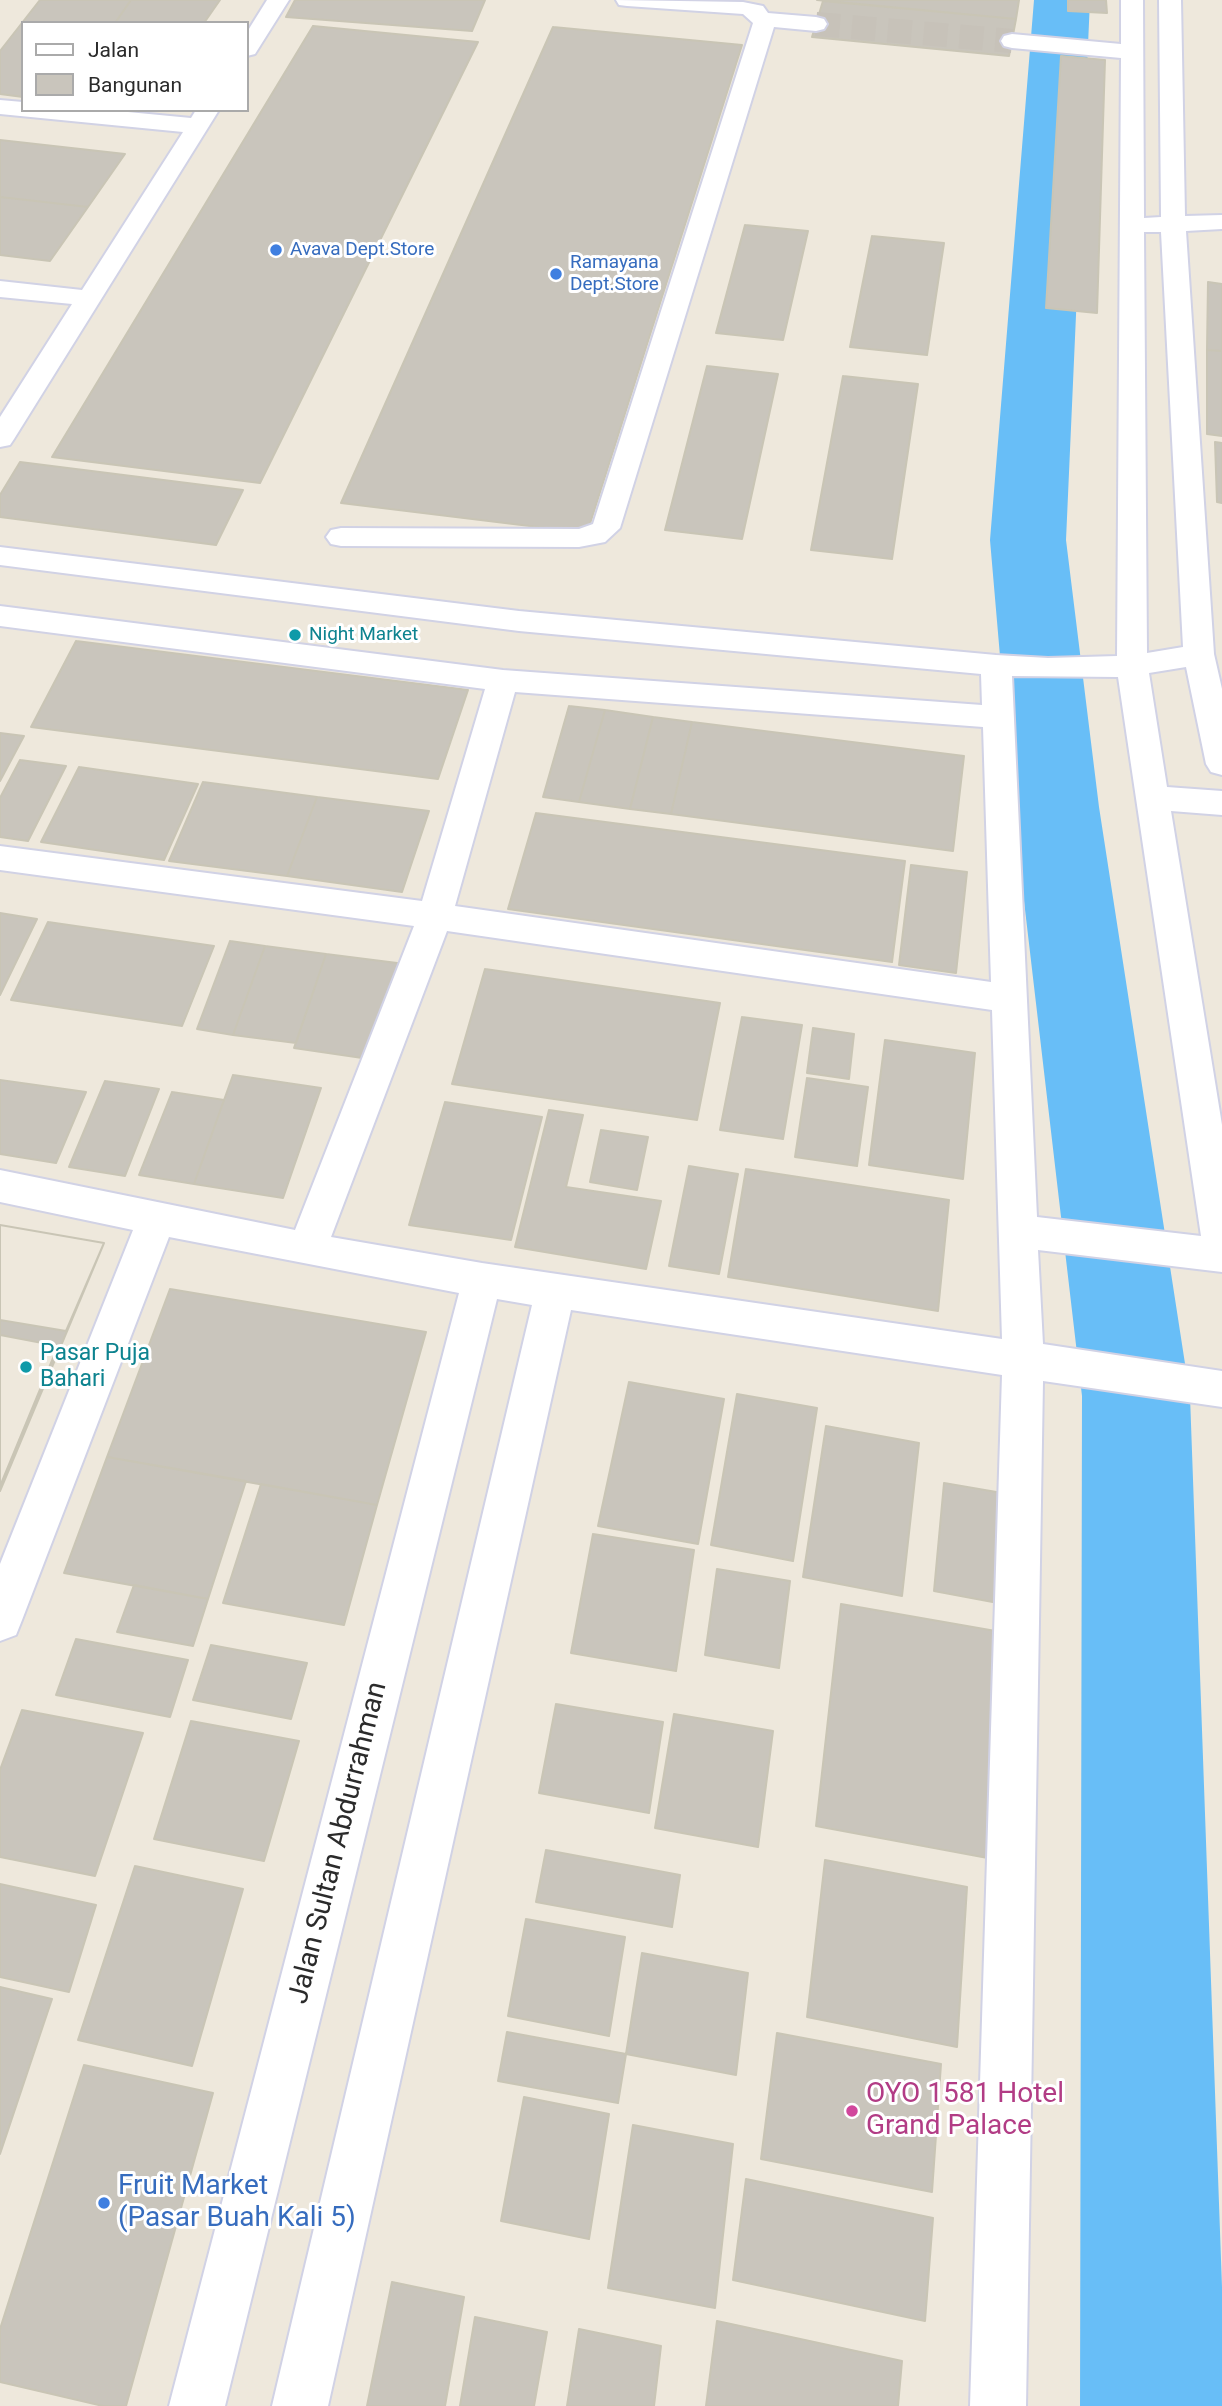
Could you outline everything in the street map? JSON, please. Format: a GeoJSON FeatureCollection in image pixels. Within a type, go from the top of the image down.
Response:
{"type":"FeatureCollection","features":[{"type":"Feature","properties":{"kind":"street"},"geometry":{"type":"LineString","coordinates":[[248,47],[278,0]]}},
{"type":"Feature","properties":{"kind":"street"},"geometry":{"type":"LineString","coordinates":[[341,537],[579,538],[595,536],[606,528],[764,23],[755,11],[743,8],[627,0]]}},
{"type":"Feature","properties":{"kind":"street"},"geometry":{"type":"LineString","coordinates":[[1132,0],[1132,666],[1213,1127],[1222,1245]]}},
{"type":"Feature","properties":{"kind":"street"},"geometry":{"type":"LineString","coordinates":[[1170,0],[1174,224],[1208,671],[1222,764]]}},
{"type":"Feature","properties":{"kind":"street"},"geometry":{"type":"LineString","coordinates":[[762,19],[816,24]]}},
{"type":"Feature","properties":{"kind":"street"},"geometry":{"type":"LineString","coordinates":[[1012,41],[1132,52]]}},
{"type":"Feature","properties":{"kind":"street"},"geometry":{"type":"LineString","coordinates":[[0,107],[21,109]]}},
{"type":"Feature","properties":{"kind":"street"},"geometry":{"type":"LineString","coordinates":[[0,439],[203,118],[76,112]]}},
{"type":"Feature","properties":{"kind":"street"},"geometry":{"type":"LineString","coordinates":[[1134,226],[1222,222]]}},
{"type":"Feature","properties":{"kind":"street"},"geometry":{"type":"LineString","coordinates":[[0,289],[89,298]]}},
{"type":"Feature","properties":{"kind":"street"},"geometry":{"type":"LineString","coordinates":[[0,556],[519,621],[996,665],[1132,666],[1208,671]]}},
{"type":"Feature","properties":{"kind":"street"},"geometry":{"type":"LineString","coordinates":[[0,616],[503,681],[997,717]]}},
{"type":"Feature","properties":{"kind":"street"},"geometry":{"type":"LineString","coordinates":[[996,665],[1011,999],[1031,1232],[1036,1362],[998,2406]]}},
{"type":"Feature","properties":{"kind":"street"},"geometry":{"type":"LineString","coordinates":[[307,1249],[435,916],[503,681]]}},
{"type":"Feature","properties":{"kind":"street"},"geometry":{"type":"LineString","coordinates":[[1154,798],[1222,803]]}},
{"type":"Feature","properties":{"kind":"street"},"geometry":{"type":"LineString","coordinates":[[0,858],[435,916],[1011,999]]}},
{"type":"Feature","properties":{"kind":"street"},"geometry":{"type":"LineString","coordinates":[[0,1186],[156,1220],[482,1280],[1222,1389]]}},
{"type":"Feature","properties":{"kind":"street"},"geometry":{"type":"LineString","coordinates":[[0,1620],[156,1220]]}},
{"type":"Feature","properties":{"kind":"street"},"geometry":{"type":"LineString","coordinates":[[1031,1232],[1222,1255]]}},
{"type":"Feature","properties":{"kind":"street","name":"Jalan Sultan Abdurrahman"},"geometry":{"type":"LineString","coordinates":[[197,2406],[482,1280]]}},
{"type":"Feature","properties":{"kind":"street"},"geometry":{"type":"LineString","coordinates":[[300,2406],[555,1291]]}},
{"type":"Feature","properties":{"kind":"building"},"geometry":{"type":"Polygon","coordinates":[[[40,0],[131,0],[116,21],[24,21],[40,0]]]}},
{"type":"Feature","properties":{"kind":"building"},"geometry":{"type":"Polygon","coordinates":[[[131,0],[220,0],[205,21],[116,21],[131,0]]]}},
{"type":"Feature","properties":{"kind":"building"},"geometry":{"type":"Polygon","coordinates":[[[295,0],[485,0],[472,31],[286,17],[295,0]]]}},
{"type":"Feature","properties":{"kind":"building"},"geometry":{"type":"Polygon","coordinates":[[[817,0],[1019,0],[1016,19],[817,0]]]}},
{"type":"Feature","properties":{"kind":"building"},"geometry":{"type":"Polygon","coordinates":[[[1068,0],[1106,0],[1107,13],[1068,11],[1068,0]]]}},
{"type":"Feature","properties":{"kind":"building"},"geometry":{"type":"Polygon","coordinates":[[[823,1],[1016,19],[1009,56],[812,37],[823,1]]]}},
{"type":"Feature","properties":{"kind":"building"},"geometry":{"type":"Polygon","coordinates":[[[21,24],[21,97],[0,94],[0,51],[21,24]]]}},
{"type":"Feature","properties":{"kind":"building","name":"Avava Dept.Store"},"geometry":{"type":"Polygon","coordinates":[[[313,26],[478,42],[260,483],[52,457],[313,26]]]}},
{"type":"Feature","properties":{"kind":"building","name":"Ramayana Dept.Store"},"geometry":{"type":"Polygon","coordinates":[[[553,27],[742,45],[587,533],[341,503],[553,27]]]}},
{"type":"Feature","properties":{"kind":"building"},"geometry":{"type":"Polygon","coordinates":[[[1061,56],[1105,60],[1097,313],[1046,308],[1061,56]]]}},
{"type":"Feature","properties":{"kind":"building"},"geometry":{"type":"Polygon","coordinates":[[[0,140],[125,154],[88,207],[0,197],[0,140]]]}},
{"type":"Feature","properties":{"kind":"building"},"geometry":{"type":"Polygon","coordinates":[[[0,197],[88,207],[50,261],[0,255],[0,197]]]}},
{"type":"Feature","properties":{"kind":"building"},"geometry":{"type":"Polygon","coordinates":[[[745,225],[808,231],[783,340],[716,333],[745,225]]]}},
{"type":"Feature","properties":{"kind":"building"},"geometry":{"type":"Polygon","coordinates":[[[872,236],[944,243],[927,355],[850,347],[872,236]]]}},
{"type":"Feature","properties":{"kind":"building"},"geometry":{"type":"Polygon","coordinates":[[[1208,282],[1222,284],[1222,351],[1207,350],[1208,282]]]}},
{"type":"Feature","properties":{"kind":"building"},"geometry":{"type":"Polygon","coordinates":[[[1207,350],[1222,351],[1222,436],[1207,434],[1207,350]]]}},
{"type":"Feature","properties":{"kind":"building"},"geometry":{"type":"Polygon","coordinates":[[[707,366],[778,374],[742,539],[665,530],[707,366]]]}},
{"type":"Feature","properties":{"kind":"building"},"geometry":{"type":"Polygon","coordinates":[[[843,376],[918,384],[892,559],[811,550],[843,376]]]}},
{"type":"Feature","properties":{"kind":"building"},"geometry":{"type":"Polygon","coordinates":[[[1215,442],[1222,443],[1222,503],[1217,502],[1215,442]]]}},
{"type":"Feature","properties":{"kind":"building"},"geometry":{"type":"Polygon","coordinates":[[[20,462],[243,490],[216,545],[0,517],[0,495],[20,462]]]}},
{"type":"Feature","properties":{"kind":"building"},"geometry":{"type":"Polygon","coordinates":[[[76,641],[468,690],[438,779],[31,727],[76,641]]]}},
{"type":"Feature","properties":{"kind":"building"},"geometry":{"type":"Polygon","coordinates":[[[569,706],[605,710],[579,802],[543,797],[569,706]]]}},
{"type":"Feature","properties":{"kind":"building"},"geometry":{"type":"Polygon","coordinates":[[[605,710],[653,717],[630,809],[579,802],[605,710]]]}},
{"type":"Feature","properties":{"kind":"building"},"geometry":{"type":"Polygon","coordinates":[[[653,717],[692,722],[671,814],[630,809],[653,717]]]}},
{"type":"Feature","properties":{"kind":"building"},"geometry":{"type":"Polygon","coordinates":[[[692,722],[964,756],[953,851],[671,814],[692,722]]]}},
{"type":"Feature","properties":{"kind":"building"},"geometry":{"type":"Polygon","coordinates":[[[0,733],[24,736],[0,781],[0,733]]]}},
{"type":"Feature","properties":{"kind":"building"},"geometry":{"type":"Polygon","coordinates":[[[20,760],[66,766],[28,841],[0,837],[0,798],[20,760]]]}},
{"type":"Feature","properties":{"kind":"building"},"geometry":{"type":"Polygon","coordinates":[[[79,767],[198,784],[164,860],[41,842],[79,767]]]}},
{"type":"Feature","properties":{"kind":"building"},"geometry":{"type":"Polygon","coordinates":[[[203,782],[317,797],[287,876],[169,861],[203,782]]]}},
{"type":"Feature","properties":{"kind":"building"},"geometry":{"type":"Polygon","coordinates":[[[317,797],[429,811],[402,892],[287,876],[317,797]]]}},
{"type":"Feature","properties":{"kind":"building"},"geometry":{"type":"Polygon","coordinates":[[[536,813],[905,861],[892,962],[508,909],[536,813]]]}},
{"type":"Feature","properties":{"kind":"building"},"geometry":{"type":"Polygon","coordinates":[[[911,865],[967,872],[956,973],[899,965],[911,865]]]}},
{"type":"Feature","properties":{"kind":"building"},"geometry":{"type":"Polygon","coordinates":[[[0,913],[37,919],[0,995],[0,913]]]}},
{"type":"Feature","properties":{"kind":"building"},"geometry":{"type":"Polygon","coordinates":[[[48,922],[214,946],[182,1026],[11,1000],[48,922]]]}},
{"type":"Feature","properties":{"kind":"building"},"geometry":{"type":"Polygon","coordinates":[[[230,941],[265,946],[233,1035],[197,1029],[230,941]]]}},
{"type":"Feature","properties":{"kind":"building"},"geometry":{"type":"Polygon","coordinates":[[[265,946],[326,954],[296,1043],[233,1035],[265,946]]]}},
{"type":"Feature","properties":{"kind":"building"},"geometry":{"type":"Polygon","coordinates":[[[326,954],[405,964],[376,1060],[294,1048],[326,954]]]}},
{"type":"Feature","properties":{"kind":"building"},"geometry":{"type":"Polygon","coordinates":[[[485,969],[720,1003],[697,1120],[452,1084],[485,969]]]}},
{"type":"Feature","properties":{"kind":"building"},"geometry":{"type":"Polygon","coordinates":[[[742,1017],[802,1025],[783,1139],[720,1130],[742,1017]]]}},
{"type":"Feature","properties":{"kind":"building"},"geometry":{"type":"Polygon","coordinates":[[[813,1028],[854,1034],[849,1079],[807,1073],[813,1028]]]}},
{"type":"Feature","properties":{"kind":"building"},"geometry":{"type":"Polygon","coordinates":[[[885,1040],[975,1053],[963,1179],[869,1165],[885,1040]]]}},
{"type":"Feature","properties":{"kind":"building"},"geometry":{"type":"Polygon","coordinates":[[[233,1075],[321,1088],[283,1198],[194,1184],[233,1075]]]}},
{"type":"Feature","properties":{"kind":"building"},"geometry":{"type":"Polygon","coordinates":[[[807,1078],[868,1087],[857,1166],[795,1157],[807,1078]]]}},
{"type":"Feature","properties":{"kind":"building"},"geometry":{"type":"Polygon","coordinates":[[[0,1080],[86,1092],[56,1163],[0,1154],[0,1080]]]}},
{"type":"Feature","properties":{"kind":"building"},"geometry":{"type":"Polygon","coordinates":[[[105,1081],[159,1089],[125,1176],[69,1167],[105,1081]]]}},
{"type":"Feature","properties":{"kind":"building"},"geometry":{"type":"Polygon","coordinates":[[[172,1092],[224,1100],[194,1184],[139,1175],[172,1092]]]}},
{"type":"Feature","properties":{"kind":"building"},"geometry":{"type":"Polygon","coordinates":[[[445,1102],[542,1117],[511,1240],[409,1225],[445,1102]]]}},
{"type":"Feature","properties":{"kind":"building"},"geometry":{"type":"Polygon","coordinates":[[[549,1110],[583,1115],[566,1187],[661,1201],[646,1269],[515,1247],[549,1110]]]}},
{"type":"Feature","properties":{"kind":"building"},"geometry":{"type":"Polygon","coordinates":[[[601,1130],[648,1137],[637,1190],[590,1182],[601,1130]]]}},
{"type":"Feature","properties":{"kind":"building"},"geometry":{"type":"Polygon","coordinates":[[[689,1166],[738,1174],[719,1274],[669,1266],[689,1166]]]}},
{"type":"Feature","properties":{"kind":"building"},"geometry":{"type":"Polygon","coordinates":[[[746,1169],[949,1200],[938,1311],[728,1277],[746,1169]]]}},
{"type":"Feature","properties":{"kind":"building"},"geometry":{"type":"Polygon","coordinates":[[[0,1225],[104,1243],[66,1331],[0,1320],[0,1225]]]}},
{"type":"Feature","properties":{"kind":"building","name":"Pasar Puja Bahari"},"geometry":{"type":"Polygon","coordinates":[[[0,1225],[104,1243],[0,1491],[0,1225]]]}},
{"type":"Feature","properties":{"kind":"building"},"geometry":{"type":"Polygon","coordinates":[[[170,1289],[426,1332],[377,1505],[107,1457],[170,1289]]]}},
{"type":"Feature","properties":{"kind":"building","name":"Pasar Puja Bahari"},"geometry":{"type":"Polygon","coordinates":[[[0,1335],[58,1346],[0,1486],[0,1335]]]}},
{"type":"Feature","properties":{"kind":"building"},"geometry":{"type":"Polygon","coordinates":[[[629,1382],[724,1399],[698,1544],[598,1526],[629,1382]]]}},
{"type":"Feature","properties":{"kind":"building"},"geometry":{"type":"Polygon","coordinates":[[[737,1394],[817,1408],[793,1561],[711,1545],[737,1394]]]}},
{"type":"Feature","properties":{"kind":"building"},"geometry":{"type":"Polygon","coordinates":[[[826,1426],[919,1443],[902,1596],[803,1577],[826,1426]]]}},
{"type":"Feature","properties":{"kind":"building"},"geometry":{"type":"Polygon","coordinates":[[[107,1457],[246,1481],[208,1599],[64,1573],[107,1457]]]}},
{"type":"Feature","properties":{"kind":"building"},"geometry":{"type":"Polygon","coordinates":[[[944,1483],[1008,1494],[998,1603],[934,1591],[944,1483]]]}},
{"type":"Feature","properties":{"kind":"building"},"geometry":{"type":"Polygon","coordinates":[[[261,1484],[377,1505],[344,1625],[223,1603],[261,1484]]]}},
{"type":"Feature","properties":{"kind":"building"},"geometry":{"type":"Polygon","coordinates":[[[593,1534],[694,1550],[676,1671],[571,1653],[593,1534]]]}},
{"type":"Feature","properties":{"kind":"building"},"geometry":{"type":"Polygon","coordinates":[[[717,1569],[790,1581],[779,1668],[705,1655],[717,1569]]]}},
{"type":"Feature","properties":{"kind":"building"},"geometry":{"type":"Polygon","coordinates":[[[134,1585],[208,1599],[193,1646],[117,1632],[134,1585]]]}},
{"type":"Feature","properties":{"kind":"building"},"geometry":{"type":"Polygon","coordinates":[[[841,1604],[1007,1633],[993,1859],[816,1826],[841,1604]]]}},
{"type":"Feature","properties":{"kind":"building"},"geometry":{"type":"Polygon","coordinates":[[[76,1639],[188,1660],[170,1717],[56,1695],[76,1639]]]}},
{"type":"Feature","properties":{"kind":"building"},"geometry":{"type":"Polygon","coordinates":[[[211,1645],[307,1663],[291,1719],[193,1700],[211,1645]]]}},
{"type":"Feature","properties":{"kind":"building"},"geometry":{"type":"Polygon","coordinates":[[[556,1704],[663,1722],[649,1813],[539,1793],[556,1704]]]}},
{"type":"Feature","properties":{"kind":"building"},"geometry":{"type":"Polygon","coordinates":[[[22,1710],[143,1733],[95,1876],[0,1857],[0,1770],[22,1710]]]}},
{"type":"Feature","properties":{"kind":"building"},"geometry":{"type":"Polygon","coordinates":[[[674,1714],[773,1731],[758,1847],[655,1828],[674,1714]]]}},
{"type":"Feature","properties":{"kind":"building"},"geometry":{"type":"Polygon","coordinates":[[[191,1721],[299,1741],[264,1861],[154,1839],[191,1721]]]}},
{"type":"Feature","properties":{"kind":"building"},"geometry":{"type":"Polygon","coordinates":[[[546,1850],[680,1875],[672,1927],[536,1902],[546,1850]]]}},
{"type":"Feature","properties":{"kind":"building"},"geometry":{"type":"Polygon","coordinates":[[[825,1860],[967,1887],[957,2047],[807,2017],[825,1860]]]}},
{"type":"Feature","properties":{"kind":"building"},"geometry":{"type":"Polygon","coordinates":[[[135,1866],[243,1889],[192,2066],[78,2040],[135,1866]]]}},
{"type":"Feature","properties":{"kind":"building"},"geometry":{"type":"Polygon","coordinates":[[[0,1884],[96,1905],[69,1992],[0,1977],[0,1884]]]}},
{"type":"Feature","properties":{"kind":"building"},"geometry":{"type":"Polygon","coordinates":[[[526,1919],[625,1937],[609,2036],[508,2016],[526,1919]]]}},
{"type":"Feature","properties":{"kind":"building"},"geometry":{"type":"Polygon","coordinates":[[[642,1953],[748,1973],[736,2075],[626,2054],[642,1953]]]}},
{"type":"Feature","properties":{"kind":"building"},"geometry":{"type":"Polygon","coordinates":[[[0,1987],[52,1999],[0,2154],[0,1987]]]}},
{"type":"Feature","properties":{"kind":"building"},"geometry":{"type":"Polygon","coordinates":[[[507,2032],[626,2054],[618,2103],[498,2081],[507,2032]]]}},
{"type":"Feature","properties":{"kind":"building","name":"OYO 1581 Hotel Grand Palace"},"geometry":{"type":"Polygon","coordinates":[[[777,2033],[941,2064],[932,2192],[761,2159],[777,2033]]]}},
{"type":"Feature","properties":{"kind":"building"},"geometry":{"type":"Polygon","coordinates":[[[84,2065],[213,2093],[126,2406],[103,2406],[0,2382],[0,2329],[84,2065]]]}},
{"type":"Feature","properties":{"kind":"building"},"geometry":{"type":"Polygon","coordinates":[[[524,2097],[609,2114],[589,2239],[501,2221],[524,2097]]]}},
{"type":"Feature","properties":{"kind":"building"},"geometry":{"type":"Polygon","coordinates":[[[633,2125],[733,2144],[715,2308],[608,2288],[633,2125]]]}},
{"type":"Feature","properties":{"kind":"building"},"geometry":{"type":"Polygon","coordinates":[[[746,2179],[933,2218],[925,2321],[733,2280],[746,2179]]]}},
{"type":"Feature","properties":{"kind":"building"},"geometry":{"type":"Polygon","coordinates":[[[392,2282],[464,2297],[445,2406],[367,2406],[392,2282]]]}},
{"type":"Feature","properties":{"kind":"building"},"geometry":{"type":"Polygon","coordinates":[[[475,2317],[547,2332],[534,2406],[460,2406],[475,2317]]]}},
{"type":"Feature","properties":{"kind":"building"},"geometry":{"type":"Polygon","coordinates":[[[717,2321],[902,2361],[898,2406],[706,2406],[717,2321]]]}},
{"type":"Feature","properties":{"kind":"building"},"geometry":{"type":"Polygon","coordinates":[[[579,2329],[661,2346],[654,2406],[567,2406],[579,2329]]]}},
{"type":"Feature","properties":{"kind":"waterway"},"geometry":{"type":"LineString","coordinates":[[1062,0],[1028,540],[1056,807],[1136,1396],[1153,2406]]}},
{"type":"Feature","properties":{"kind":"tunnel"},"geometry":{"type":"LineString","coordinates":[[816,24],[1012,41]]}},
{"type":"Feature","properties":{"kind":"place","name":"Avava Dept.Store"},"geometry":{"type":"Point","coordinates":[276,250]}},
{"type":"Feature","properties":{"kind":"place","name":"Ramayana Dept.Store"},"geometry":{"type":"Point","coordinates":[556,274]}},
{"type":"Feature","properties":{"kind":"place","name":"Night Market"},"geometry":{"type":"Point","coordinates":[295,635]}},
{"type":"Feature","properties":{"kind":"place","name":"Pasar Puja Bahari"},"geometry":{"type":"Point","coordinates":[26,1367]}},
{"type":"Feature","properties":{"kind":"place","name":"OYO 1581 Hotel Grand Palace"},"geometry":{"type":"Point","coordinates":[852,2111]}},
{"type":"Feature","properties":{"kind":"place","name":"Fruit Market (Pasar Buah Kali 5)"},"geometry":{"type":"Point","coordinates":[104,2203]}}]}
